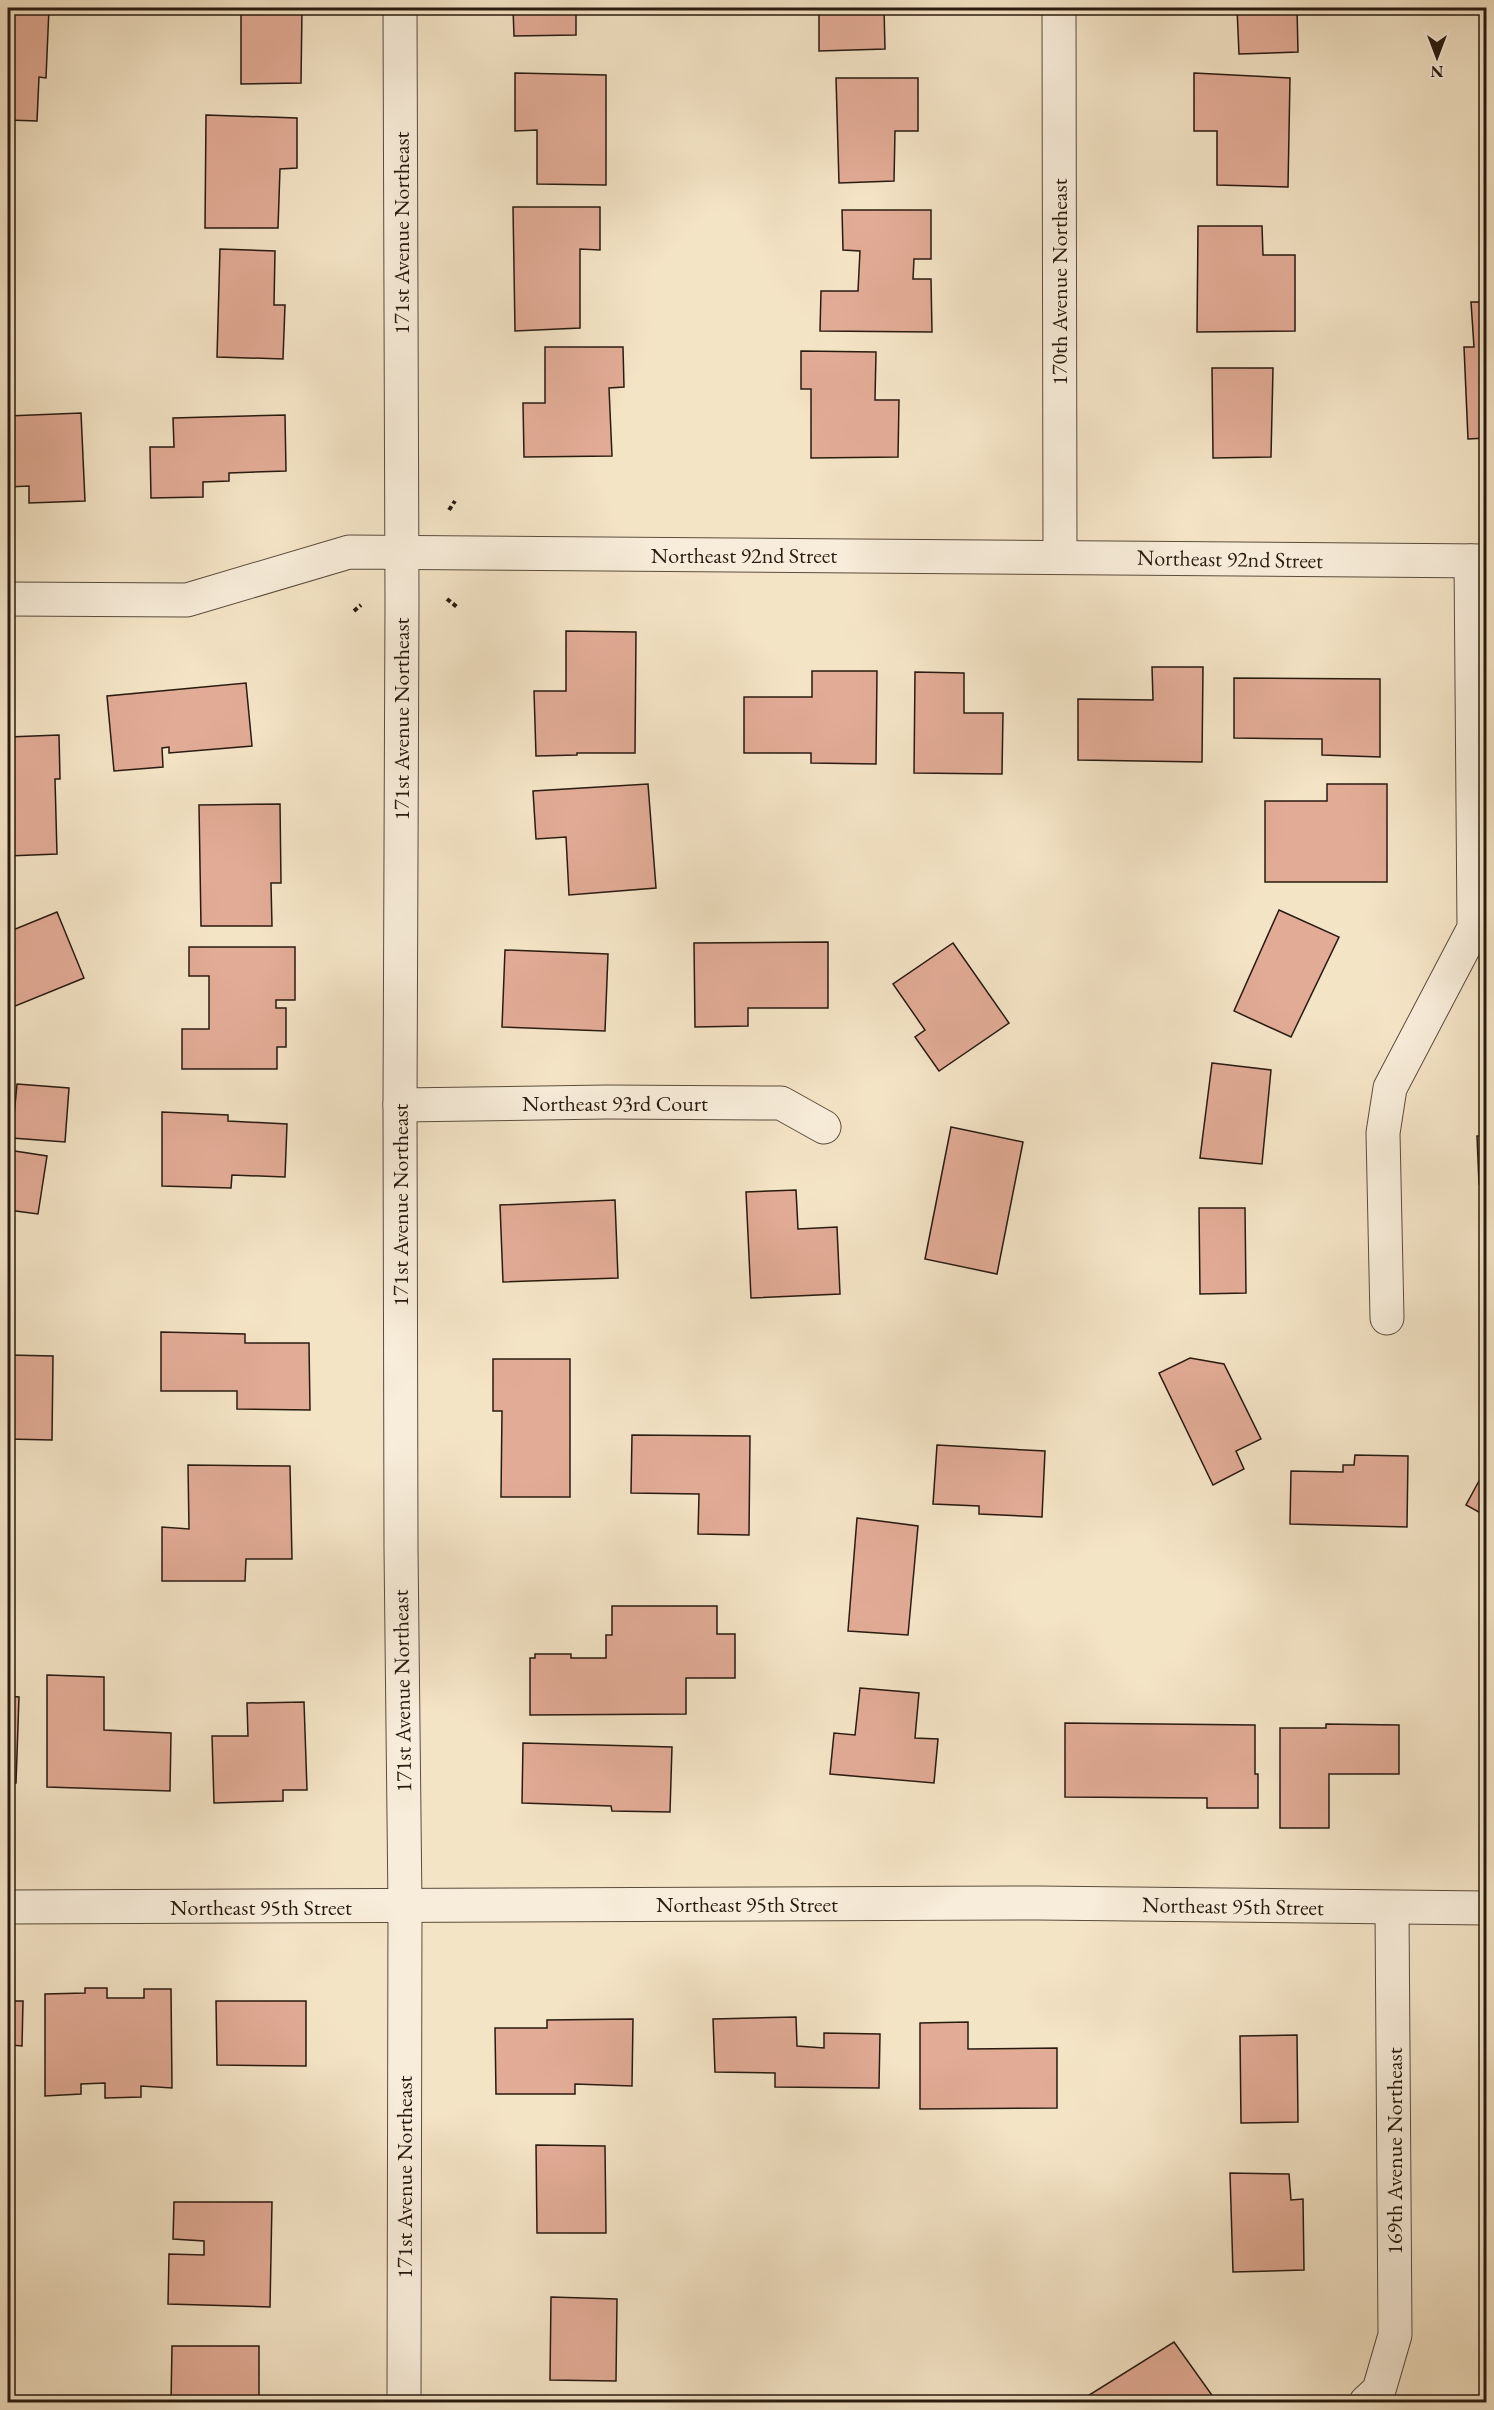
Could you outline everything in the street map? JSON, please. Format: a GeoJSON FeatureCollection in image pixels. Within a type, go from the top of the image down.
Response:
{"type":"FeatureCollection","features":[{"type":"Feature","properties":{"kind":"street","name":"171st Avenue Northeast"},"geometry":{"type":"LineString","coordinates":[[400,8],[402,552],[400,1105],[405,1906],[404,2403]]}},
{"type":"Feature","properties":{"kind":"street","name":"170th Avenue Northeast"},"geometry":{"type":"LineString","coordinates":[[1059,8],[1060,557]]}},
{"type":"Feature","properties":{"kind":"street","name":"Northeast 92nd Street"},"geometry":{"type":"LineString","coordinates":[[8,599],[187,600],[349,552],[1479,561]]}},
{"type":"Feature","properties":{"kind":"street"},"geometry":{"type":"LineString","coordinates":[[1387,1318],[1383,1133],[1390,1088],[1474,928],[1479,561]]}},
{"type":"Feature","properties":{"kind":"street","name":"Northeast 93rd Court"},"geometry":{"type":"LineString","coordinates":[[400,1105],[607,1102],[781,1103],[824,1127]]}},
{"type":"Feature","properties":{"kind":"street","name":"Northeast 95th Street"},"geometry":{"type":"LineString","coordinates":[[8,1907],[1038,1903],[1392,1909],[1486,1908]]}},
{"type":"Feature","properties":{"kind":"street","name":"169th Avenue Northeast"},"geometry":{"type":"LineString","coordinates":[[1381,2398],[1395,2335],[1392,1909]]}},
{"type":"Feature","properties":{"kind":"path"},"geometry":{"type":"LineString","coordinates":[[449,510],[455,501]]}},
{"type":"Feature","properties":{"kind":"path"},"geometry":{"type":"LineString","coordinates":[[447,599],[457,607]]}},
{"type":"Feature","properties":{"kind":"path"},"geometry":{"type":"LineString","coordinates":[[354,611],[362,605]]}},
{"type":"Feature","properties":{"kind":"building"},"geometry":{"type":"Polygon","coordinates":[[[8,8],[49,8],[46,78],[39,77],[37,121],[8,120],[8,8]]]}},
{"type":"Feature","properties":{"kind":"building"},"geometry":{"type":"Polygon","coordinates":[[[241,8],[302,8],[301,83],[241,84],[241,8]]]}},
{"type":"Feature","properties":{"kind":"building"},"geometry":{"type":"Polygon","coordinates":[[[513,8],[576,8],[576,35],[514,36],[513,8]]]}},
{"type":"Feature","properties":{"kind":"building"},"geometry":{"type":"Polygon","coordinates":[[[819,8],[884,8],[885,49],[819,51],[819,8]]]}},
{"type":"Feature","properties":{"kind":"building"},"geometry":{"type":"Polygon","coordinates":[[[1237,8],[1297,8],[1298,52],[1239,54],[1237,8]]]}},
{"type":"Feature","properties":{"kind":"building"},"geometry":{"type":"Polygon","coordinates":[[[515,73],[606,75],[606,185],[537,184],[537,130],[515,131],[515,73]]]}},
{"type":"Feature","properties":{"kind":"building"},"geometry":{"type":"Polygon","coordinates":[[[1194,73],[1290,78],[1288,187],[1217,185],[1217,131],[1194,131],[1194,73]]]}},
{"type":"Feature","properties":{"kind":"building"},"geometry":{"type":"Polygon","coordinates":[[[836,78],[918,78],[918,131],[895,131],[894,181],[839,183],[836,78]]]}},
{"type":"Feature","properties":{"kind":"building"},"geometry":{"type":"Polygon","coordinates":[[[206,115],[297,118],[297,168],[280,169],[278,228],[205,228],[206,115]]]}},
{"type":"Feature","properties":{"kind":"building"},"geometry":{"type":"Polygon","coordinates":[[[513,207],[600,207],[600,250],[580,249],[580,328],[515,331],[513,207]]]}},
{"type":"Feature","properties":{"kind":"building"},"geometry":{"type":"Polygon","coordinates":[[[842,210],[931,210],[931,259],[914,259],[913,279],[931,279],[932,332],[820,331],[821,291],[858,291],[860,251],[843,250],[842,210]]]}},
{"type":"Feature","properties":{"kind":"building"},"geometry":{"type":"Polygon","coordinates":[[[1198,226],[1262,226],[1263,255],[1295,255],[1295,331],[1197,332],[1198,226]]]}},
{"type":"Feature","properties":{"kind":"building"},"geometry":{"type":"Polygon","coordinates":[[[220,249],[275,251],[274,305],[285,305],[283,359],[217,357],[220,249]]]}},
{"type":"Feature","properties":{"kind":"building"},"geometry":{"type":"Polygon","coordinates":[[[1471,302],[1486,302],[1486,438],[1468,439],[1464,347],[1474,347],[1471,302]]]}},
{"type":"Feature","properties":{"kind":"building"},"geometry":{"type":"Polygon","coordinates":[[[545,347],[623,347],[624,387],[609,388],[612,456],[524,457],[523,403],[545,403],[545,347]]]}},
{"type":"Feature","properties":{"kind":"building"},"geometry":{"type":"Polygon","coordinates":[[[801,351],[876,352],[875,400],[899,400],[898,457],[811,458],[811,389],[801,389],[801,351]]]}},
{"type":"Feature","properties":{"kind":"building"},"geometry":{"type":"Polygon","coordinates":[[[1212,368],[1273,368],[1271,457],[1213,458],[1212,368]]]}},
{"type":"Feature","properties":{"kind":"building"},"geometry":{"type":"Polygon","coordinates":[[[81,413],[85,501],[29,503],[29,486],[8,487],[8,416],[81,413]]]}},
{"type":"Feature","properties":{"kind":"building"},"geometry":{"type":"Polygon","coordinates":[[[285,415],[286,471],[229,473],[229,481],[203,482],[203,497],[151,498],[150,447],[174,447],[173,418],[285,415]]]}},
{"type":"Feature","properties":{"kind":"building"},"geometry":{"type":"Polygon","coordinates":[[[566,631],[636,632],[635,753],[536,756],[534,691],[566,691],[566,631]]]}},
{"type":"Feature","properties":{"kind":"building"},"geometry":{"type":"Polygon","coordinates":[[[1152,667],[1203,667],[1202,762],[1078,760],[1078,699],[1153,700],[1152,667]]]}},
{"type":"Feature","properties":{"kind":"building"},"geometry":{"type":"Polygon","coordinates":[[[812,671],[877,671],[876,764],[811,763],[811,753],[744,753],[744,697],[812,697],[812,671]]]}},
{"type":"Feature","properties":{"kind":"building"},"geometry":{"type":"Polygon","coordinates":[[[915,672],[964,673],[964,713],[1003,713],[1002,774],[914,773],[915,672]]]}},
{"type":"Feature","properties":{"kind":"building"},"geometry":{"type":"Polygon","coordinates":[[[1234,678],[1380,679],[1380,757],[1322,755],[1322,739],[1234,738],[1234,678]]]}},
{"type":"Feature","properties":{"kind":"building"},"geometry":{"type":"Polygon","coordinates":[[[246,683],[252,746],[169,753],[169,747],[162,748],[163,767],[114,771],[107,696],[246,683]]]}},
{"type":"Feature","properties":{"kind":"building"},"geometry":{"type":"Polygon","coordinates":[[[59,735],[60,779],[55,779],[57,854],[8,856],[8,737],[59,735]]]}},
{"type":"Feature","properties":{"kind":"building"},"geometry":{"type":"Polygon","coordinates":[[[648,784],[656,888],[569,895],[566,837],[536,839],[533,791],[648,784]]]}},
{"type":"Feature","properties":{"kind":"building"},"geometry":{"type":"Polygon","coordinates":[[[1327,784],[1387,784],[1387,882],[1265,882],[1265,801],[1327,801],[1327,784]]]}},
{"type":"Feature","properties":{"kind":"building"},"geometry":{"type":"Polygon","coordinates":[[[280,804],[281,883],[271,883],[272,926],[201,926],[199,805],[280,804]]]}},
{"type":"Feature","properties":{"kind":"building"},"geometry":{"type":"Polygon","coordinates":[[[1279,910],[1339,937],[1291,1037],[1234,1011],[1279,910]]]}},
{"type":"Feature","properties":{"kind":"building"},"geometry":{"type":"Polygon","coordinates":[[[57,912],[84,978],[8,1009],[8,932],[57,912]]]}},
{"type":"Feature","properties":{"kind":"building"},"geometry":{"type":"Polygon","coordinates":[[[828,942],[828,1008],[748,1008],[748,1026],[695,1027],[694,943],[828,942]]]}},
{"type":"Feature","properties":{"kind":"building"},"geometry":{"type":"Polygon","coordinates":[[[953,943],[1009,1023],[939,1071],[915,1037],[925,1030],[893,984],[953,943]]]}},
{"type":"Feature","properties":{"kind":"building"},"geometry":{"type":"Polygon","coordinates":[[[189,947],[295,947],[295,1000],[276,1000],[276,1008],[286,1008],[286,1047],[277,1047],[277,1069],[182,1069],[182,1029],[209,1029],[209,976],[189,976],[189,947]]]}},
{"type":"Feature","properties":{"kind":"building"},"geometry":{"type":"Polygon","coordinates":[[[505,950],[608,954],[605,1031],[502,1027],[505,950]]]}},
{"type":"Feature","properties":{"kind":"building"},"geometry":{"type":"Polygon","coordinates":[[[1212,1063],[1271,1070],[1262,1164],[1200,1158],[1212,1063]]]}},
{"type":"Feature","properties":{"kind":"building"},"geometry":{"type":"Polygon","coordinates":[[[17,1084],[69,1088],[65,1142],[12,1138],[17,1084]]]}},
{"type":"Feature","properties":{"kind":"building"},"geometry":{"type":"Polygon","coordinates":[[[162,1112],[228,1115],[228,1121],[287,1124],[285,1177],[232,1175],[231,1188],[162,1186],[162,1112]]]}},
{"type":"Feature","properties":{"kind":"building"},"geometry":{"type":"Polygon","coordinates":[[[951,1127],[1023,1142],[997,1274],[925,1259],[951,1127]]]}},
{"type":"Feature","properties":{"kind":"building"},"geometry":{"type":"Polygon","coordinates":[[[1477,1136],[1486,1136],[1486,1184],[1479,1184],[1477,1136]]]}},
{"type":"Feature","properties":{"kind":"building"},"geometry":{"type":"Polygon","coordinates":[[[8,1150],[47,1156],[38,1214],[8,1210],[8,1150]]]}},
{"type":"Feature","properties":{"kind":"building"},"geometry":{"type":"Polygon","coordinates":[[[796,1190],[798,1229],[837,1227],[840,1294],[751,1298],[746,1192],[796,1190]]]}},
{"type":"Feature","properties":{"kind":"building"},"geometry":{"type":"Polygon","coordinates":[[[615,1200],[618,1278],[503,1282],[500,1205],[615,1200]]]}},
{"type":"Feature","properties":{"kind":"building"},"geometry":{"type":"Polygon","coordinates":[[[1199,1208],[1245,1208],[1246,1293],[1200,1294],[1199,1208]]]}},
{"type":"Feature","properties":{"kind":"building"},"geometry":{"type":"Polygon","coordinates":[[[161,1332],[245,1334],[245,1343],[309,1343],[310,1410],[237,1409],[237,1391],[161,1391],[161,1332]]]}},
{"type":"Feature","properties":{"kind":"building"},"geometry":{"type":"Polygon","coordinates":[[[8,1355],[53,1356],[52,1440],[8,1439],[8,1355]]]}},
{"type":"Feature","properties":{"kind":"building"},"geometry":{"type":"Polygon","coordinates":[[[1190,1358],[1224,1364],[1261,1439],[1236,1451],[1244,1469],[1213,1485],[1159,1373],[1190,1358]]]}},
{"type":"Feature","properties":{"kind":"building"},"geometry":{"type":"Polygon","coordinates":[[[493,1359],[570,1359],[570,1497],[501,1497],[502,1411],[493,1411],[493,1359]]]}},
{"type":"Feature","properties":{"kind":"building"},"geometry":{"type":"Polygon","coordinates":[[[632,1435],[750,1436],[749,1535],[698,1534],[699,1494],[631,1493],[632,1435]]]}},
{"type":"Feature","properties":{"kind":"building"},"geometry":{"type":"Polygon","coordinates":[[[1486,1442],[1486,1455],[1481,1452],[1486,1442]]]}},
{"type":"Feature","properties":{"kind":"building"},"geometry":{"type":"Polygon","coordinates":[[[937,1445],[1045,1451],[1042,1517],[979,1514],[979,1506],[933,1504],[937,1445]]]}},
{"type":"Feature","properties":{"kind":"building"},"geometry":{"type":"Polygon","coordinates":[[[1355,1455],[1408,1456],[1407,1527],[1290,1524],[1291,1471],[1343,1472],[1343,1465],[1354,1465],[1355,1455]]]}},
{"type":"Feature","properties":{"kind":"building"},"geometry":{"type":"Polygon","coordinates":[[[188,1465],[290,1466],[292,1559],[246,1559],[245,1581],[162,1581],[162,1527],[189,1529],[188,1465]]]}},
{"type":"Feature","properties":{"kind":"building"},"geometry":{"type":"Polygon","coordinates":[[[1486,1468],[1486,1516],[1466,1505],[1486,1468]]]}},
{"type":"Feature","properties":{"kind":"building"},"geometry":{"type":"Polygon","coordinates":[[[857,1518],[918,1526],[908,1635],[848,1631],[857,1518]]]}},
{"type":"Feature","properties":{"kind":"building"},"geometry":{"type":"Polygon","coordinates":[[[612,1606],[717,1606],[717,1634],[735,1634],[735,1678],[686,1678],[686,1714],[530,1715],[530,1658],[535,1658],[535,1654],[571,1654],[571,1658],[606,1658],[606,1635],[612,1635],[612,1606]]]}},
{"type":"Feature","properties":{"kind":"building"},"geometry":{"type":"Polygon","coordinates":[[[47,1675],[104,1677],[104,1730],[171,1733],[170,1791],[47,1787],[47,1675]]]}},
{"type":"Feature","properties":{"kind":"building"},"geometry":{"type":"Polygon","coordinates":[[[860,1688],[919,1693],[915,1738],[938,1739],[934,1783],[830,1774],[834,1733],[855,1735],[860,1688]]]}},
{"type":"Feature","properties":{"kind":"building"},"geometry":{"type":"Polygon","coordinates":[[[8,1696],[19,1697],[16,1783],[8,1782],[8,1696]]]}},
{"type":"Feature","properties":{"kind":"building"},"geometry":{"type":"Polygon","coordinates":[[[304,1702],[307,1790],[283,1790],[283,1801],[214,1803],[212,1736],[248,1736],[247,1703],[304,1702]]]}},
{"type":"Feature","properties":{"kind":"building"},"geometry":{"type":"Polygon","coordinates":[[[1065,1723],[1255,1725],[1258,1808],[1207,1808],[1207,1798],[1065,1797],[1065,1723]]]}},
{"type":"Feature","properties":{"kind":"building"},"geometry":{"type":"Polygon","coordinates":[[[1326,1724],[1399,1725],[1399,1774],[1329,1774],[1329,1828],[1280,1828],[1280,1728],[1326,1728],[1326,1724]]]}},
{"type":"Feature","properties":{"kind":"building"},"geometry":{"type":"Polygon","coordinates":[[[523,1743],[672,1747],[670,1812],[612,1811],[611,1806],[522,1803],[523,1743]]]}},
{"type":"Feature","properties":{"kind":"building"},"geometry":{"type":"Polygon","coordinates":[[[85,1988],[107,1988],[107,1998],[144,1998],[144,1989],[171,1989],[172,2088],[141,2086],[141,2097],[105,2098],[105,2083],[81,2084],[81,2094],[45,2096],[45,1994],[85,1993],[85,1988]]]}},
{"type":"Feature","properties":{"kind":"building"},"geometry":{"type":"Polygon","coordinates":[[[8,2001],[23,2001],[22,2046],[11,2045],[11,2059],[8,2059],[8,2001]]]}},
{"type":"Feature","properties":{"kind":"building"},"geometry":{"type":"Polygon","coordinates":[[[216,2001],[306,2001],[306,2066],[217,2065],[216,2001]]]}},
{"type":"Feature","properties":{"kind":"building"},"geometry":{"type":"Polygon","coordinates":[[[796,2017],[797,2046],[824,2048],[824,2033],[880,2034],[879,2088],[775,2087],[775,2073],[715,2072],[713,2019],[796,2017]]]}},
{"type":"Feature","properties":{"kind":"building"},"geometry":{"type":"Polygon","coordinates":[[[633,2019],[632,2086],[575,2084],[575,2094],[496,2094],[495,2028],[547,2028],[547,2020],[633,2019]]]}},
{"type":"Feature","properties":{"kind":"building"},"geometry":{"type":"Polygon","coordinates":[[[968,2022],[968,2049],[1057,2048],[1057,2108],[920,2109],[920,2023],[968,2022]]]}},
{"type":"Feature","properties":{"kind":"building"},"geometry":{"type":"Polygon","coordinates":[[[1297,2035],[1298,2122],[1241,2123],[1240,2036],[1297,2035]]]}},
{"type":"Feature","properties":{"kind":"building"},"geometry":{"type":"Polygon","coordinates":[[[536,2145],[605,2146],[606,2233],[537,2233],[536,2145]]]}},
{"type":"Feature","properties":{"kind":"building"},"geometry":{"type":"Polygon","coordinates":[[[1486,2161],[1486,2244],[1484,2244],[1483,2162],[1486,2161]]]}},
{"type":"Feature","properties":{"kind":"building"},"geometry":{"type":"Polygon","coordinates":[[[1230,2173],[1289,2174],[1291,2200],[1303,2199],[1304,2270],[1233,2272],[1230,2173]]]}},
{"type":"Feature","properties":{"kind":"building"},"geometry":{"type":"Polygon","coordinates":[[[174,2202],[272,2202],[270,2307],[168,2304],[169,2254],[204,2255],[204,2241],[173,2239],[174,2202]]]}},
{"type":"Feature","properties":{"kind":"building"},"geometry":{"type":"Polygon","coordinates":[[[551,2297],[617,2299],[616,2381],[550,2380],[551,2297]]]}},
{"type":"Feature","properties":{"kind":"building"},"geometry":{"type":"Polygon","coordinates":[[[1174,2342],[1214,2398],[1207,2402],[1078,2402],[1174,2342]]]}},
{"type":"Feature","properties":{"kind":"building"},"geometry":{"type":"Polygon","coordinates":[[[172,2346],[259,2346],[259,2402],[171,2402],[172,2346]]]}}]}
